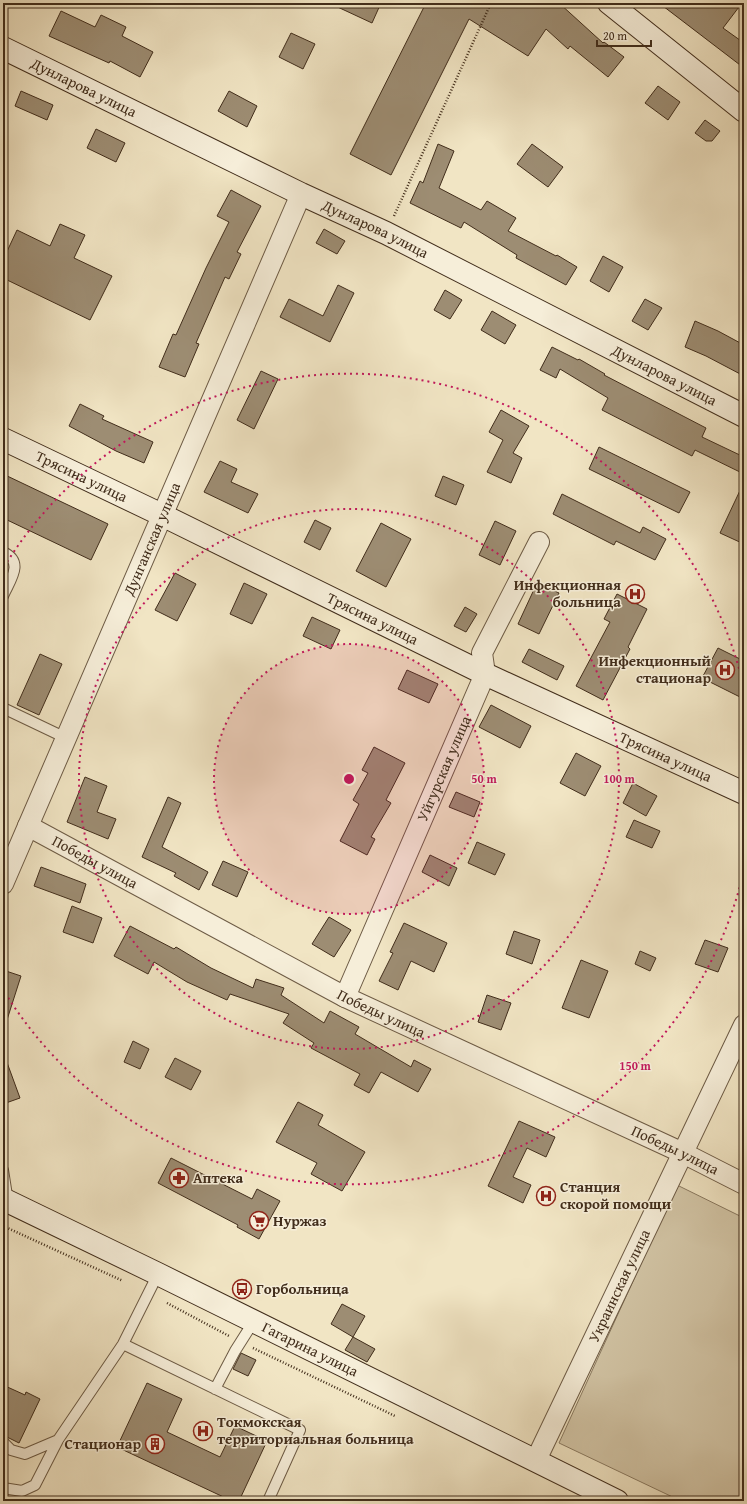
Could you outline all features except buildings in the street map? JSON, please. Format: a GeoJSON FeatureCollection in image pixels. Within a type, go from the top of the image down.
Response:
{"type":"FeatureCollection","features":[{"type":"Feature","properties":{"kind":"main road"},"geometry":{"type":"LineString","coordinates":[[610,3],[744,111]]}},
{"type":"Feature","properties":{"kind":"main road","name":"Дунларова улица"},"geometry":{"type":"LineString","coordinates":[[3,48],[301,194],[386,233],[744,416]]}},
{"type":"Feature","properties":{"kind":"main road","name":"Трясина улица"},"geometry":{"type":"LineString","coordinates":[[3,439],[162,515],[485,674],[744,793]]}},
{"type":"Feature","properties":{"kind":"main road","name":"Гагарина улица"},"geometry":{"type":"LineString","coordinates":[[6,1200],[536,1460],[610,1499]]}},
{"type":"Feature","properties":{"kind":"street","name":"Дунганская улица"},"geometry":{"type":"LineString","coordinates":[[3,884],[301,194]]}},
{"type":"Feature","properties":{"kind":"street"},"geometry":{"type":"LineString","coordinates":[[485,674],[482,652],[539,542]]}},
{"type":"Feature","properties":{"kind":"street","name":"Уйгурская улица"},"geometry":{"type":"LineString","coordinates":[[345,997],[485,674]]}},
{"type":"Feature","properties":{"kind":"street","name":"Победы улица"},"geometry":{"type":"LineString","coordinates":[[28,826],[345,997],[683,1153],[744,1184]]}},
{"type":"Feature","properties":{"kind":"street","name":"Украинская улица"},"geometry":{"type":"LineString","coordinates":[[536,1460],[744,1025]]}},
{"type":"Feature","properties":{"kind":"lane"},"geometry":{"type":"LineString","coordinates":[[3,552],[9,555],[14,562],[15,570],[3,596]]}},
{"type":"Feature","properties":{"kind":"lane"},"geometry":{"type":"LineString","coordinates":[[3,708],[66,738]]}},
{"type":"Feature","properties":{"kind":"lane"},"geometry":{"type":"LineString","coordinates":[[3,1170],[6,1200]]}},
{"type":"Feature","properties":{"kind":"lane"},"geometry":{"type":"LineString","coordinates":[[3,1488],[22,1492],[35,1485],[58,1440],[122,1344],[158,1274]]}},
{"type":"Feature","properties":{"kind":"lane"},"geometry":{"type":"LineString","coordinates":[[215,1389],[254,1321]]}},
{"type":"Feature","properties":{"kind":"lane"},"geometry":{"type":"LineString","coordinates":[[122,1344],[300,1430],[268,1501]]}},
{"type":"Feature","properties":{"kind":"lane"},"geometry":{"type":"LineString","coordinates":[[3,1442],[11,1450],[25,1454],[58,1440]]}},
{"type":"Feature","properties":{"kind":"path"},"geometry":{"type":"LineString","coordinates":[[386,233],[491,3]]}},
{"type":"Feature","properties":{"kind":"path"},"geometry":{"type":"LineString","coordinates":[[3,1226],[149,1293],[241,1342],[397,1416]]}},
{"type":"Feature","properties":{"kind":"shaded area"},"geometry":{"type":"Polygon","coordinates":[[[677,1185],[744,1218],[744,1501],[681,1501],[559,1443],[677,1185]]]}},
{"type":"Feature","properties":{"kind":"place","name":"Инфекционная больница"},"geometry":{"type":"Point","coordinates":[635,594]}},
{"type":"Feature","properties":{"kind":"place","name":"Инфекционный стационар"},"geometry":{"type":"Point","coordinates":[725,670]}},
{"type":"Feature","properties":{"kind":"place","name":"Аптека"},"geometry":{"type":"Point","coordinates":[179,1178]}},
{"type":"Feature","properties":{"kind":"place","name":"Станция скорой помощи"},"geometry":{"type":"Point","coordinates":[546,1196]}},
{"type":"Feature","properties":{"kind":"place","name":"Нуржаз"},"geometry":{"type":"Point","coordinates":[259,1221]}},
{"type":"Feature","properties":{"kind":"place","name":"Горбольница"},"geometry":{"type":"Point","coordinates":[242,1289]}},
{"type":"Feature","properties":{"kind":"place","name":"Токмокская территориальная больница"},"geometry":{"type":"Point","coordinates":[203,1431]}},
{"type":"Feature","properties":{"kind":"place","name":"Cтационар"},"geometry":{"type":"Point","coordinates":[155,1444]}}]}
